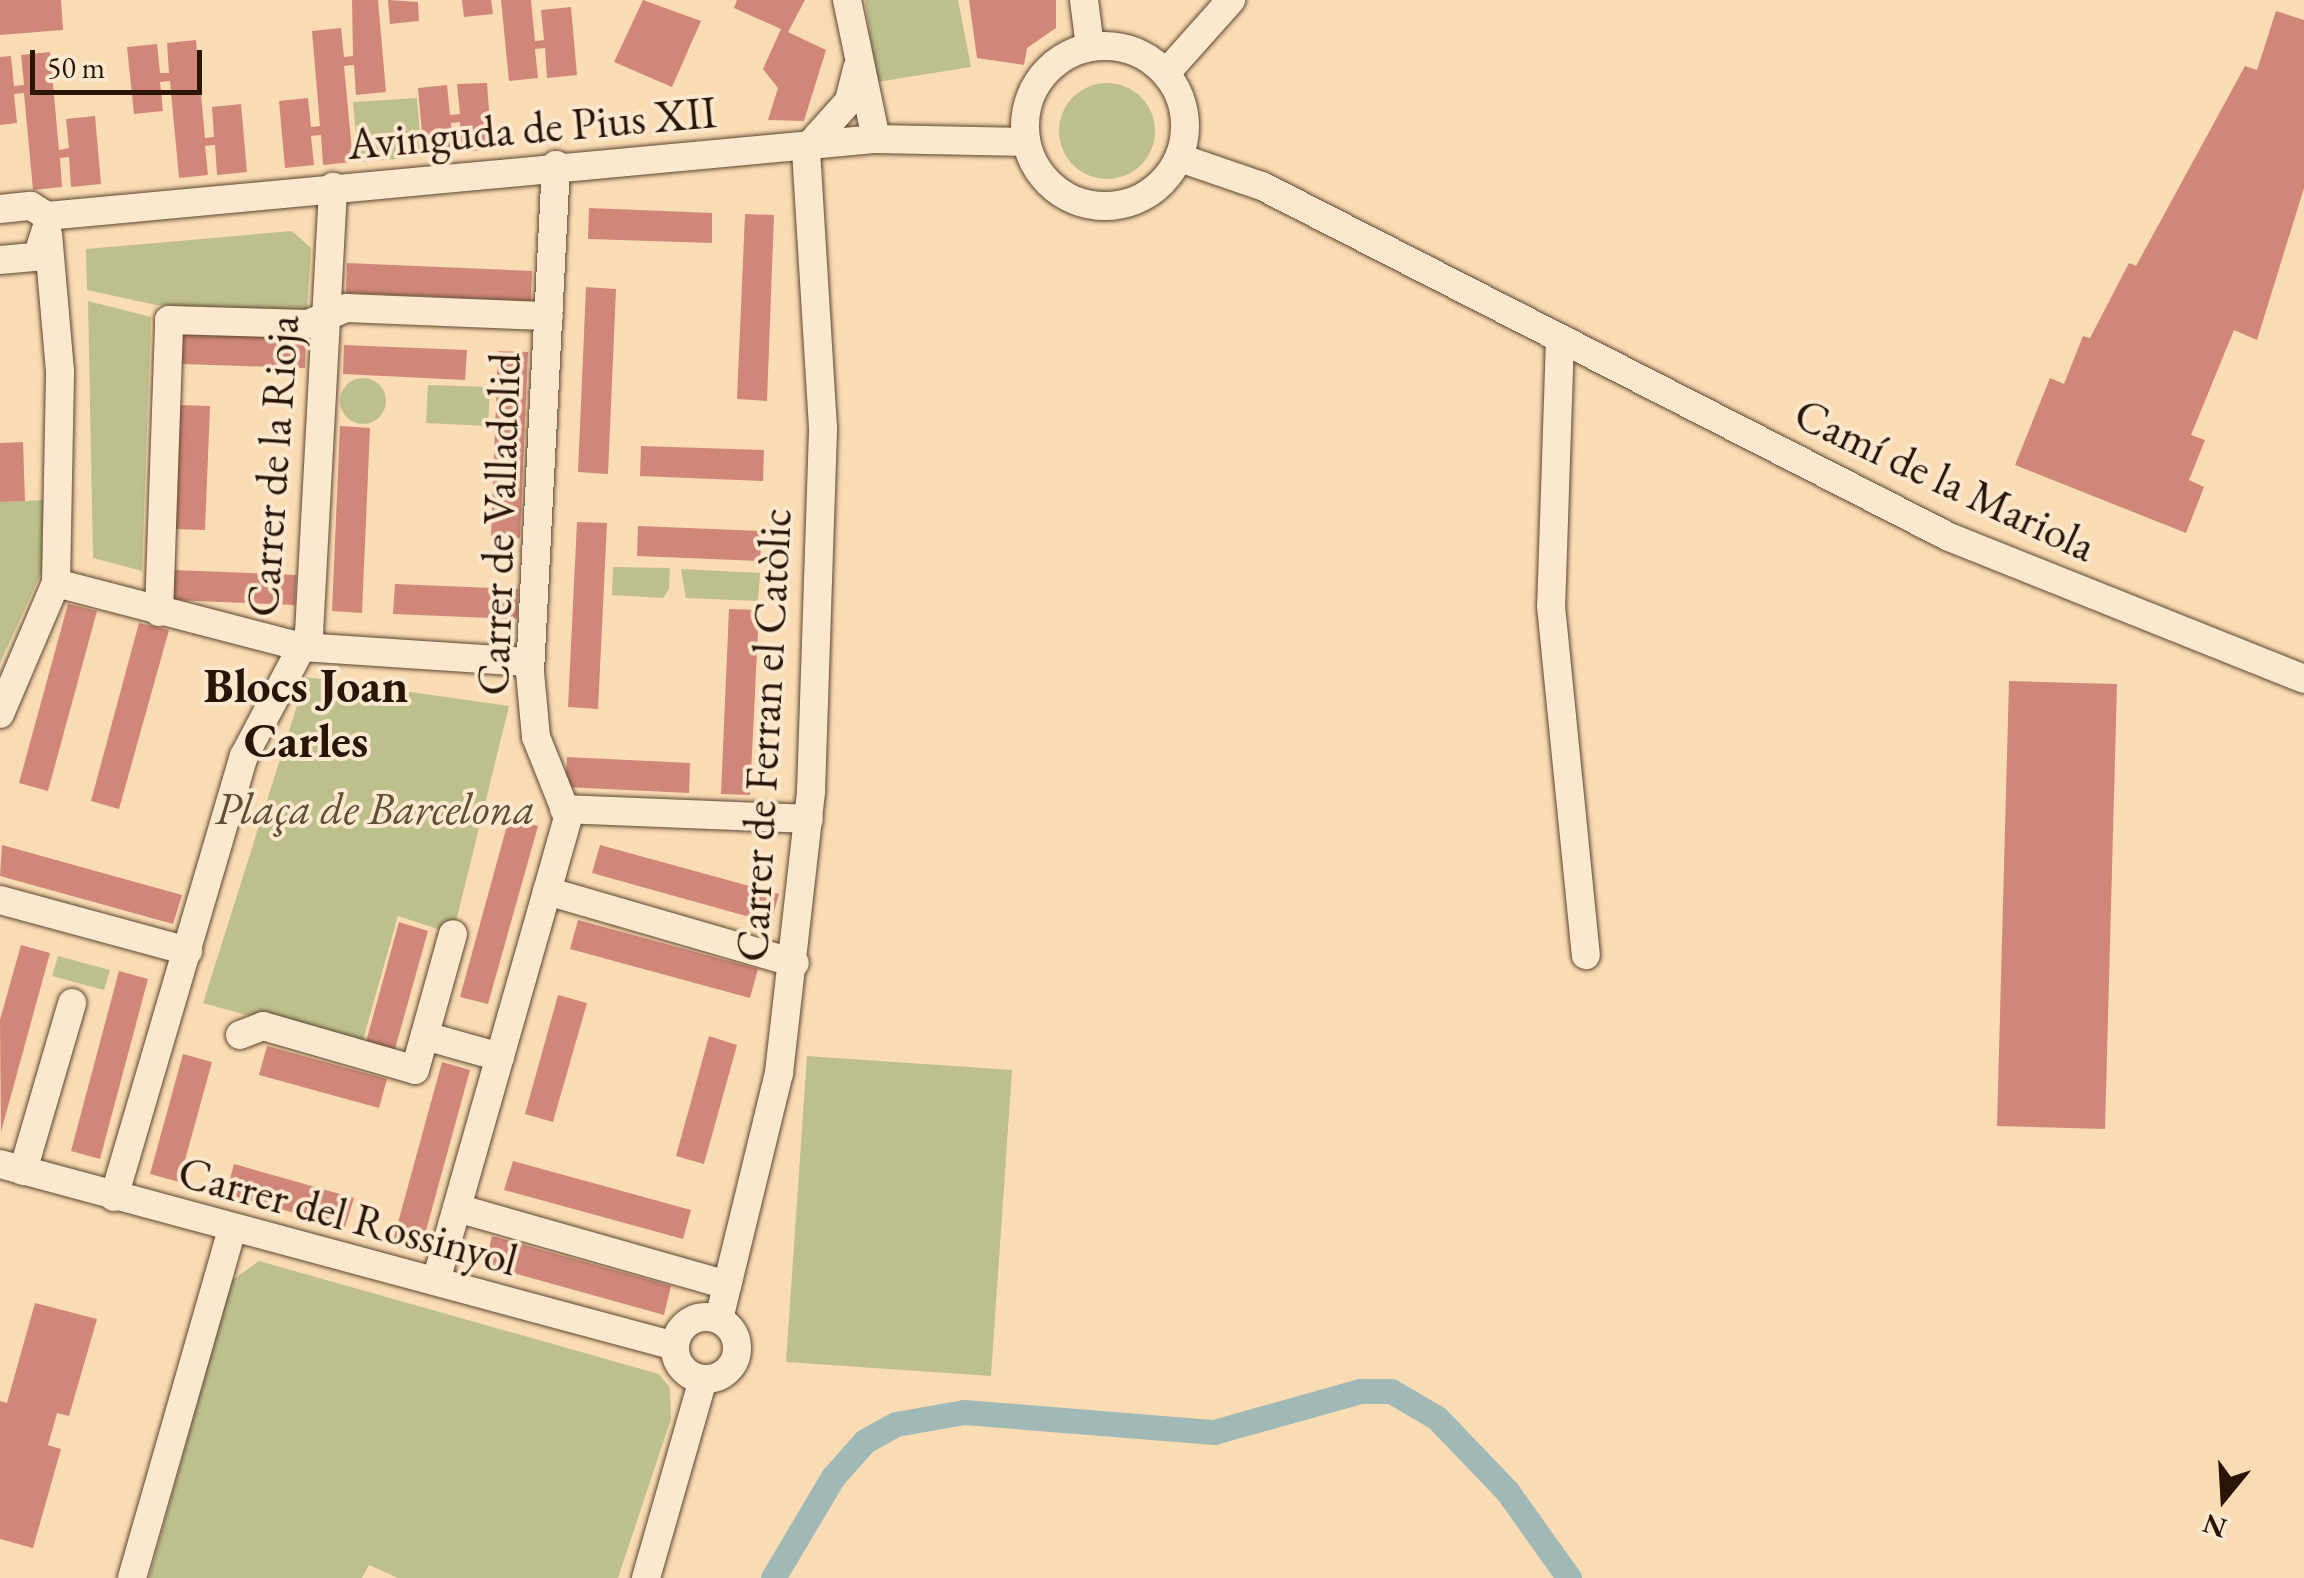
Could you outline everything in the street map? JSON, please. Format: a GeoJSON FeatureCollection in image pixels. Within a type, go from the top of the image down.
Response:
{"type":"FeatureCollection","features":[{"type":"Feature","properties":{"kind":"street"},"geometry":{"type":"LineString","coordinates":[[847,0],[876,140]]}},
{"type":"Feature","properties":{"kind":"street"},"geometry":{"type":"LineString","coordinates":[[1084,0],[1090,47]]}},
{"type":"Feature","properties":{"kind":"street"},"geometry":{"type":"LineString","coordinates":[[1166,73],[1231,0]]}},
{"type":"Feature","properties":{"kind":"street"},"geometry":{"type":"LineString","coordinates":[[1090,47],[1144,55],[1166,73],[1186,113],[1180,158],[1146,196],[1097,207],[1050,186],[1026,142],[1038,81],[1090,47]]}},
{"type":"Feature","properties":{"kind":"street"},"geometry":{"type":"LineString","coordinates":[[806,149],[849,101],[859,60]]}},
{"type":"Feature","properties":{"kind":"street","name":"Avinguda de Pius XII"},"geometry":{"type":"LineString","coordinates":[[47,226],[333,187],[556,165],[806,149],[876,140],[1026,142]]}},
{"type":"Feature","properties":{"kind":"street","name":"Carrer de Ferran el Catòlic"},"geometry":{"type":"LineString","coordinates":[[719,1319],[795,964],[809,819],[823,428],[806,149]]}},
{"type":"Feature","properties":{"kind":"street","name":"Camí de la Mariola"},"geometry":{"type":"LineString","coordinates":[[1180,158],[1262,186],[1949,537],[2304,679]]}},
{"type":"Feature","properties":{"kind":"street","name":"Carrer de Valladolid"},"geometry":{"type":"LineString","coordinates":[[556,165],[530,662],[536,737],[564,809]]}},
{"type":"Feature","properties":{"kind":"street","name":"Carrer de la Rioja"},"geometry":{"type":"LineString","coordinates":[[114,1198],[244,756],[301,647],[312,617],[333,187]]}},
{"type":"Feature","properties":{"kind":"street"},"geometry":{"type":"LineString","coordinates":[[0,209],[31,206],[47,226],[60,371],[56,584],[0,714]]}},
{"type":"Feature","properties":{"kind":"street"},"geometry":{"type":"LineString","coordinates":[[0,260],[37,257],[47,226]]}},
{"type":"Feature","properties":{"kind":"street"},"geometry":{"type":"LineString","coordinates":[[159,612],[169,320],[308,324],[325,310],[550,316]]}},
{"type":"Feature","properties":{"kind":"street"},"geometry":{"type":"LineString","coordinates":[[1560,339],[1551,606],[1586,955]]}},
{"type":"Feature","properties":{"kind":"street"},"geometry":{"type":"LineString","coordinates":[[56,584],[301,647],[530,662]]}},
{"type":"Feature","properties":{"kind":"street"},"geometry":{"type":"LineString","coordinates":[[436,1282],[547,891],[564,809],[809,819]]}},
{"type":"Feature","properties":{"kind":"street"},"geometry":{"type":"LineString","coordinates":[[547,891],[795,964]]}},
{"type":"Feature","properties":{"kind":"street"},"geometry":{"type":"LineString","coordinates":[[0,900],[188,950]]}},
{"type":"Feature","properties":{"kind":"street"},"geometry":{"type":"LineString","coordinates":[[240,1035],[263,1026],[415,1070],[453,934]]}},
{"type":"Feature","properties":{"kind":"street"},"geometry":{"type":"LineString","coordinates":[[12,1167],[72,1003]]}},
{"type":"Feature","properties":{"kind":"street"},"geometry":{"type":"LineString","coordinates":[[425,1036],[500,1057]]}},
{"type":"Feature","properties":{"kind":"street","name":"Carrer del Rossinyol"},"geometry":{"type":"LineString","coordinates":[[12,1167],[231,1232],[675,1346]]}},
{"type":"Feature","properties":{"kind":"street"},"geometry":{"type":"LineString","coordinates":[[457,1208],[728,1285]]}},
{"type":"Feature","properties":{"kind":"street"},"geometry":{"type":"LineString","coordinates":[[132,1578],[231,1232]]}},
{"type":"Feature","properties":{"kind":"street"},"geometry":{"type":"LineString","coordinates":[[719,1319],[738,1351],[722,1374],[703,1379],[685,1370],[675,1346],[691,1320],[719,1319]]}},
{"type":"Feature","properties":{"kind":"street"},"geometry":{"type":"LineString","coordinates":[[646,1578],[703,1379]]}},
{"type":"Feature","properties":{"kind":"green space"},"geometry":{"type":"Polygon","coordinates":[[[865,0],[958,0],[971,67],[877,82],[865,0]]]}},
{"type":"Feature","properties":{"kind":"green space"},"geometry":{"type":"Polygon","coordinates":[[[1107,83],[1125,87],[1141,97],[1151,113],[1155,131],[1151,149],[1141,165],[1125,175],[1107,179],[1089,175],[1073,165],[1063,149],[1059,131],[1063,113],[1073,97],[1089,87],[1107,83]]]}},
{"type":"Feature","properties":{"kind":"green space"},"geometry":{"type":"Polygon","coordinates":[[[417,98],[422,157],[358,162],[353,102],[417,98]]]}},
{"type":"Feature","properties":{"kind":"green space"},"geometry":{"type":"Polygon","coordinates":[[[292,231],[311,248],[307,310],[156,305],[87,290],[86,249],[292,231]]]}},
{"type":"Feature","properties":{"kind":"green space"},"geometry":{"type":"Polygon","coordinates":[[[88,301],[151,317],[142,571],[93,558],[88,301]]]}},
{"type":"Feature","properties":{"kind":"green space"},"geometry":{"type":"Polygon","coordinates":[[[363,378],[379,385],[386,401],[379,417],[363,424],[347,417],[340,401],[347,385],[363,378]]]}},
{"type":"Feature","properties":{"kind":"green space"},"geometry":{"type":"Polygon","coordinates":[[[428,385],[490,387],[488,426],[426,423],[428,385]]]}},
{"type":"Feature","properties":{"kind":"green space"},"geometry":{"type":"Polygon","coordinates":[[[45,500],[43,569],[0,663],[0,502],[45,500]]]}},
{"type":"Feature","properties":{"kind":"green space"},"geometry":{"type":"Polygon","coordinates":[[[613,567],[670,568],[669,589],[663,598],[612,595],[613,567]]]}},
{"type":"Feature","properties":{"kind":"green space"},"geometry":{"type":"Polygon","coordinates":[[[681,569],[760,573],[758,601],[686,598],[681,569]]]}},
{"type":"Feature","properties":{"kind":"green space","name":"Plaça de Barcelona"},"geometry":{"type":"Polygon","coordinates":[[[306,677],[509,706],[453,934],[398,916],[361,1047],[203,1003],[306,677]]]}},
{"type":"Feature","properties":{"kind":"green space"},"geometry":{"type":"Polygon","coordinates":[[[58,956],[110,970],[104,990],[52,976],[58,956]]]}},
{"type":"Feature","properties":{"kind":"green space"},"geometry":{"type":"Polygon","coordinates":[[[807,1056],[1012,1070],[991,1376],[786,1362],[807,1056]]]}},
{"type":"Feature","properties":{"kind":"green space"},"geometry":{"type":"Polygon","coordinates":[[[259,1261],[659,1374],[670,1388],[671,1419],[618,1578],[398,1578],[369,1565],[362,1578],[149,1578],[231,1281],[259,1261]]]}},
{"type":"Feature","properties":{"kind":"building"},"geometry":{"type":"Polygon","coordinates":[[[0,0],[61,0],[63,30],[0,35],[0,0]]]}},
{"type":"Feature","properties":{"kind":"building"},"geometry":{"type":"Polygon","coordinates":[[[352,0],[378,0],[386,92],[356,95],[354,65],[344,66],[353,162],[323,165],[321,135],[311,136],[314,165],[285,168],[279,101],[308,98],[311,127],[320,126],[312,31],[341,28],[344,57],[353,56],[352,0]]]}},
{"type":"Feature","properties":{"kind":"building"},"geometry":{"type":"Polygon","coordinates":[[[388,0],[418,2],[419,21],[390,24],[388,0]]]}},
{"type":"Feature","properties":{"kind":"building"},"geometry":{"type":"Polygon","coordinates":[[[462,0],[491,0],[493,14],[464,17],[462,0]]]}},
{"type":"Feature","properties":{"kind":"building"},"geometry":{"type":"Polygon","coordinates":[[[501,0],[531,0],[535,41],[544,40],[541,10],[571,7],[577,75],[547,78],[545,48],[535,49],[538,78],[509,81],[501,0]]]}},
{"type":"Feature","properties":{"kind":"building"},"geometry":{"type":"Polygon","coordinates":[[[643,0],[701,21],[672,87],[614,62],[643,0]]]}},
{"type":"Feature","properties":{"kind":"building"},"geometry":{"type":"Polygon","coordinates":[[[737,0],[805,0],[788,32],[826,50],[804,121],[768,120],[778,88],[763,69],[781,29],[734,8],[737,0]]]}},
{"type":"Feature","properties":{"kind":"building"},"geometry":{"type":"Polygon","coordinates":[[[969,0],[1056,0],[1056,28],[1027,48],[1024,65],[977,58],[969,0]]]}},
{"type":"Feature","properties":{"kind":"building"},"geometry":{"type":"Polygon","coordinates":[[[2276,11],[2304,20],[2304,188],[2257,340],[2234,330],[2191,435],[2205,440],[2189,480],[2204,487],[2186,533],[2015,465],[2050,378],[2064,384],[2083,336],[2090,338],[2129,263],[2136,266],[2245,66],[2257,70],[2276,11]]]}},
{"type":"Feature","properties":{"kind":"building"},"geometry":{"type":"Polygon","coordinates":[[[196,40],[205,138],[214,137],[212,107],[241,104],[247,172],[217,175],[215,145],[205,146],[208,175],[179,178],[170,81],[160,82],[163,111],[134,114],[127,47],[157,44],[160,73],[169,73],[167,43],[196,40]]]}},
{"type":"Feature","properties":{"kind":"building"},"geometry":{"type":"Polygon","coordinates":[[[50,52],[59,150],[69,148],[66,119],[95,116],[101,184],[71,187],[69,157],[60,158],[62,187],[33,190],[24,93],[14,94],[17,123],[0,125],[0,57],[11,56],[14,86],[24,85],[21,55],[50,52]]]}},
{"type":"Feature","properties":{"kind":"building"},"geometry":{"type":"Polygon","coordinates":[[[487,83],[492,149],[462,152],[460,122],[451,123],[453,152],[424,155],[418,88],[447,85],[450,115],[460,114],[457,84],[487,83]]]}},
{"type":"Feature","properties":{"kind":"building"},"geometry":{"type":"Polygon","coordinates":[[[589,208],[712,213],[712,243],[588,239],[589,208]]]}},
{"type":"Feature","properties":{"kind":"building"},"geometry":{"type":"Polygon","coordinates":[[[745,214],[774,215],[767,401],[737,399],[745,214]]]}},
{"type":"Feature","properties":{"kind":"building"},"geometry":{"type":"Polygon","coordinates":[[[347,263],[532,271],[531,301],[346,293],[347,263]]]}},
{"type":"Feature","properties":{"kind":"building"},"geometry":{"type":"Polygon","coordinates":[[[586,287],[616,289],[608,474],[578,472],[586,287]]]}},
{"type":"Feature","properties":{"kind":"building"},"geometry":{"type":"Polygon","coordinates":[[[183,333],[306,338],[305,368],[182,364],[183,333]]]}},
{"type":"Feature","properties":{"kind":"building"},"geometry":{"type":"Polygon","coordinates":[[[344,345],[467,350],[465,380],[343,374],[344,345]]]}},
{"type":"Feature","properties":{"kind":"building"},"geometry":{"type":"Polygon","coordinates":[[[498,351],[528,352],[520,538],[491,536],[498,351]]]}},
{"type":"Feature","properties":{"kind":"building"},"geometry":{"type":"Polygon","coordinates":[[[179,405],[210,406],[205,530],[175,529],[179,405]]]}},
{"type":"Feature","properties":{"kind":"building"},"geometry":{"type":"Polygon","coordinates":[[[340,426],[370,428],[362,613],[332,611],[340,426]]]}},
{"type":"Feature","properties":{"kind":"building"},"geometry":{"type":"Polygon","coordinates":[[[23,442],[25,501],[0,502],[0,443],[23,442]]]}},
{"type":"Feature","properties":{"kind":"building"},"geometry":{"type":"Polygon","coordinates":[[[641,446],[764,450],[763,481],[640,476],[641,446]]]}},
{"type":"Feature","properties":{"kind":"building"},"geometry":{"type":"Polygon","coordinates":[[[577,522],[607,523],[598,709],[568,707],[577,522]]]}},
{"type":"Feature","properties":{"kind":"building"},"geometry":{"type":"Polygon","coordinates":[[[638,526],[762,531],[760,561],[637,556],[638,526]]]}},
{"type":"Feature","properties":{"kind":"building"},"geometry":{"type":"Polygon","coordinates":[[[173,570],[296,575],[295,605],[172,600],[173,570]]]}},
{"type":"Feature","properties":{"kind":"building"},"geometry":{"type":"Polygon","coordinates":[[[395,584],[518,589],[517,619],[393,614],[395,584]]]}},
{"type":"Feature","properties":{"kind":"building"},"geometry":{"type":"Polygon","coordinates":[[[68,604],[97,611],[48,791],[19,783],[68,604]]]}},
{"type":"Feature","properties":{"kind":"building"},"geometry":{"type":"Polygon","coordinates":[[[729,609],[759,610],[750,795],[721,794],[729,609]]]}},
{"type":"Feature","properties":{"kind":"building"},"geometry":{"type":"Polygon","coordinates":[[[139,623],[169,630],[119,809],[91,801],[139,623]]]}},
{"type":"Feature","properties":{"kind":"building"},"geometry":{"type":"Polygon","coordinates":[[[2009,681],[2117,684],[2105,1129],[1997,1126],[2009,681]]]}},
{"type":"Feature","properties":{"kind":"building"},"geometry":{"type":"Polygon","coordinates":[[[567,757],[690,763],[689,793],[565,787],[567,757]]]}},
{"type":"Feature","properties":{"kind":"building"},"geometry":{"type":"Polygon","coordinates":[[[509,818],[538,826],[488,1004],[460,997],[509,818]]]}},
{"type":"Feature","properties":{"kind":"building"},"geometry":{"type":"Polygon","coordinates":[[[2,845],[182,895],[173,924],[0,876],[2,845]]]}},
{"type":"Feature","properties":{"kind":"building"},"geometry":{"type":"Polygon","coordinates":[[[600,845],[779,894],[771,923],[592,873],[600,845]]]}},
{"type":"Feature","properties":{"kind":"building"},"geometry":{"type":"Polygon","coordinates":[[[578,920],[758,969],[750,998],[570,949],[578,920]]]}},
{"type":"Feature","properties":{"kind":"building"},"geometry":{"type":"Polygon","coordinates":[[[399,922],[428,931],[395,1049],[366,1042],[399,922]]]}},
{"type":"Feature","properties":{"kind":"building"},"geometry":{"type":"Polygon","coordinates":[[[21,945],[50,953],[1,1132],[0,1020],[21,945]]]}},
{"type":"Feature","properties":{"kind":"building"},"geometry":{"type":"Polygon","coordinates":[[[119,971],[148,979],[100,1159],[71,1151],[119,971]]]}},
{"type":"Feature","properties":{"kind":"building"},"geometry":{"type":"Polygon","coordinates":[[[558,995],[587,1003],[553,1122],[525,1114],[558,995]]]}},
{"type":"Feature","properties":{"kind":"building"},"geometry":{"type":"Polygon","coordinates":[[[709,1036],[737,1045],[704,1164],[676,1156],[709,1036]]]}},
{"type":"Feature","properties":{"kind":"building"},"geometry":{"type":"Polygon","coordinates":[[[267,1046],[387,1079],[379,1108],[259,1075],[267,1046]]]}},
{"type":"Feature","properties":{"kind":"building"},"geometry":{"type":"Polygon","coordinates":[[[183,1054],[212,1062],[179,1182],[150,1174],[183,1054]]]}},
{"type":"Feature","properties":{"kind":"building"},"geometry":{"type":"Polygon","coordinates":[[[442,1062],[470,1070],[421,1249],[393,1241],[442,1062]]]}},
{"type":"Feature","properties":{"kind":"building"},"geometry":{"type":"Polygon","coordinates":[[[513,1161],[691,1210],[683,1239],[504,1190],[513,1161]]]}},
{"type":"Feature","properties":{"kind":"building"},"geometry":{"type":"Polygon","coordinates":[[[234,1164],[354,1198],[345,1227],[226,1194],[234,1164]]]}},
{"type":"Feature","properties":{"kind":"building"},"geometry":{"type":"Polygon","coordinates":[[[492,1236],[671,1286],[664,1315],[485,1265],[492,1236]]]}},
{"type":"Feature","properties":{"kind":"building"},"geometry":{"type":"Polygon","coordinates":[[[35,1303],[97,1319],[69,1416],[57,1413],[48,1445],[61,1449],[33,1548],[0,1539],[0,1401],[7,1403],[35,1303]]]}},
{"type":"Feature","properties":{"kind":"waterway"},"geometry":{"type":"LineString","coordinates":[[773,1578],[833,1477],[865,1441],[896,1424],[964,1412],[1214,1432],[1360,1391],[1391,1391],[1437,1418],[1507,1491],[1569,1578]]}},
{"type":"Feature","properties":{"kind":"district","name":"Blocs Joan Carles"},"geometry":{"type":"Point","coordinates":[306,712]}}]}
